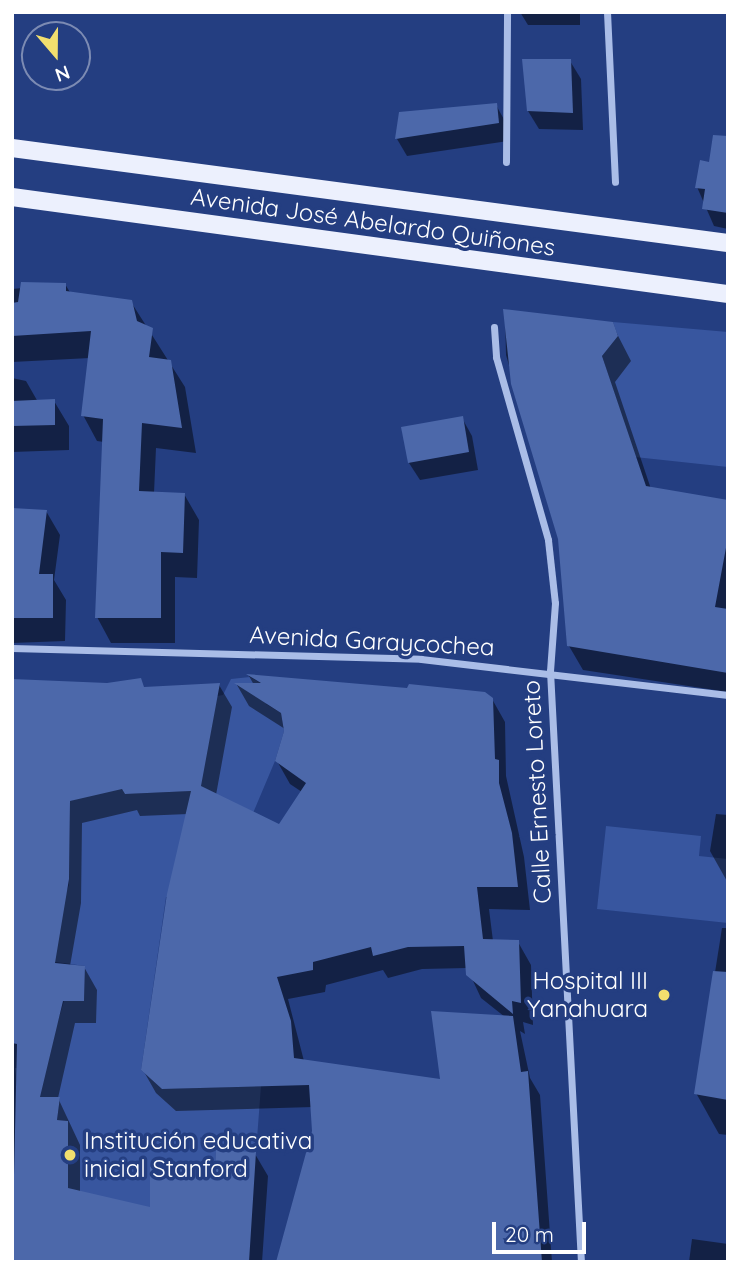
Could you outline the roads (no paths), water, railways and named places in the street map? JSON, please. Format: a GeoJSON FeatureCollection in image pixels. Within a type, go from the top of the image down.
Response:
{"type":"FeatureCollection","features":[{"type":"Feature","properties":{"kind":"main road","name":"Avenida José Abelardo Quiñones"},"geometry":{"type":"LineString","coordinates":[[12,148],[728,243]]}},
{"type":"Feature","properties":{"kind":"main road","name":"Avenida José Abelardo Quiñones"},"geometry":{"type":"LineString","coordinates":[[12,197],[728,294]]}},
{"type":"Feature","properties":{"kind":"street"},"geometry":{"type":"LineString","coordinates":[[506,162],[507,12]]}},
{"type":"Feature","properties":{"kind":"street"},"geometry":{"type":"LineString","coordinates":[[607,12],[615,182]]}},
{"type":"Feature","properties":{"kind":"street","name":"Calle Ernesto Loreto"},"geometry":{"type":"LineString","coordinates":[[494,327],[496,357],[548,540],[555,603],[550,671],[581,1262]]}},
{"type":"Feature","properties":{"kind":"street","name":"Avenida Garaycochea"},"geometry":{"type":"LineString","coordinates":[[12,648],[421,659],[550,671],[728,695]]}},
{"type":"Feature","properties":{"kind":"place","name":"Hospital III Yanahuara"},"geometry":{"type":"Point","coordinates":[664,995]}},
{"type":"Feature","properties":{"kind":"place","name":"Institución educativa inicial Stanford"},"geometry":{"type":"Point","coordinates":[70,1155]}}]}
